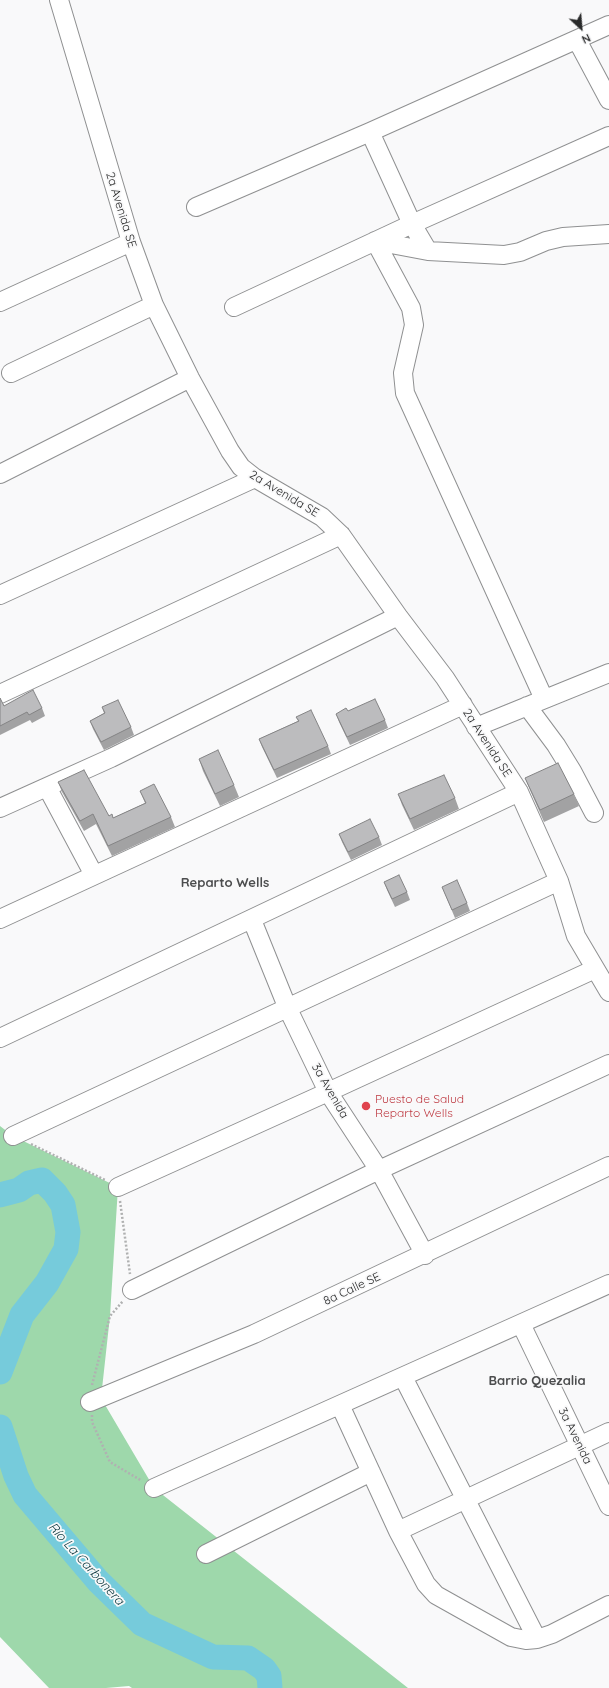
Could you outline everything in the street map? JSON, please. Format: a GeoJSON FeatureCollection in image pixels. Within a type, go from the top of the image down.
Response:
{"type":"FeatureCollection","features":[{"type":"Feature","properties":{"kind":"street","name":"2a Avenida SE"},"geometry":{"type":"LineString","coordinates":[[59,0],[131,242],[154,305],[190,378],[241,467],[255,478],[322,517],[341,535],[398,616],[445,678],[519,792],[559,881],[576,936],[609,992]]}},
{"type":"Feature","properties":{"kind":"street"},"geometry":{"type":"LineString","coordinates":[[196,207],[370,132],[609,25]]}},
{"type":"Feature","properties":{"kind":"street"},"geometry":{"type":"LineString","coordinates":[[577,40],[609,100]]}},
{"type":"Feature","properties":{"kind":"street"},"geometry":{"type":"LineString","coordinates":[[370,132],[412,224],[428,252]]}},
{"type":"Feature","properties":{"kind":"street"},"geometry":{"type":"LineString","coordinates":[[234,307],[412,224],[609,136]]}},
{"type":"Feature","properties":{"kind":"street"},"geometry":{"type":"LineString","coordinates":[[375,241],[428,252],[504,255],[520,252],[546,241],[563,237],[609,234]]}},
{"type":"Feature","properties":{"kind":"street"},"geometry":{"type":"LineString","coordinates":[[375,241],[411,308],[414,325],[402,373],[405,393],[544,699]]}},
{"type":"Feature","properties":{"kind":"street"},"geometry":{"type":"LineString","coordinates":[[0,302],[131,242]]}},
{"type":"Feature","properties":{"kind":"street"},"geometry":{"type":"LineString","coordinates":[[11,373],[154,305]]}},
{"type":"Feature","properties":{"kind":"street"},"geometry":{"type":"LineString","coordinates":[[0,474],[190,378]]}},
{"type":"Feature","properties":{"kind":"street"},"geometry":{"type":"LineString","coordinates":[[0,595],[255,478]]}},
{"type":"Feature","properties":{"kind":"street"},"geometry":{"type":"LineString","coordinates":[[0,694],[341,535]]}},
{"type":"Feature","properties":{"kind":"street"},"geometry":{"type":"LineString","coordinates":[[0,808],[110,758],[398,616]]}},
{"type":"Feature","properties":{"kind":"street"},"geometry":{"type":"LineString","coordinates":[[476,727],[609,673]]}},
{"type":"Feature","properties":{"kind":"street"},"geometry":{"type":"LineString","coordinates":[[0,919],[463,705]]}},
{"type":"Feature","properties":{"kind":"street"},"geometry":{"type":"LineString","coordinates":[[527,706],[556,745],[572,771],[594,813]]}},
{"type":"Feature","properties":{"kind":"street"},"geometry":{"type":"LineString","coordinates":[[47,787],[94,875]]}},
{"type":"Feature","properties":{"kind":"street"},"geometry":{"type":"LineString","coordinates":[[0,1038],[252,920],[519,792]]}},
{"type":"Feature","properties":{"kind":"street"},"geometry":{"type":"LineString","coordinates":[[13,1136],[288,1009],[559,881]]}},
{"type":"Feature","properties":{"kind":"street","name":"3a Avenida"},"geometry":{"type":"LineString","coordinates":[[252,920],[288,1009],[328,1092],[379,1170],[425,1255]]}},
{"type":"Feature","properties":{"kind":"street"},"geometry":{"type":"LineString","coordinates":[[118,1187],[595,969]]}},
{"type":"Feature","properties":{"kind":"street"},"geometry":{"type":"LineString","coordinates":[[132,1290],[379,1170],[609,1064]]}},
{"type":"Feature","properties":{"kind":"street","name":"8a Calle SE"},"geometry":{"type":"LineString","coordinates":[[90,1402],[254,1334],[425,1255],[609,1166]]}},
{"type":"Feature","properties":{"kind":"street"},"geometry":{"type":"LineString","coordinates":[[154,1488],[609,1284]]}},
{"type":"Feature","properties":{"kind":"street","name":"3a Avenida"},"geometry":{"type":"LineString","coordinates":[[521,1324],[609,1506]]}},
{"type":"Feature","properties":{"kind":"street"},"geometry":{"type":"LineString","coordinates":[[402,1377],[537,1639]]}},
{"type":"Feature","properties":{"kind":"street"},"geometry":{"type":"LineString","coordinates":[[340,1405],[398,1531],[426,1584],[436,1595],[511,1637],[526,1640],[537,1639],[609,1605]]}},
{"type":"Feature","properties":{"kind":"street"},"geometry":{"type":"LineString","coordinates":[[398,1531],[609,1432]]}},
{"type":"Feature","properties":{"kind":"street"},"geometry":{"type":"LineString","coordinates":[[206,1554],[371,1472]]}},
{"type":"Feature","properties":{"kind":"path"},"geometry":{"type":"LineString","coordinates":[[13,1136],[118,1187],[132,1290],[110,1316],[90,1392],[92,1422],[110,1462],[154,1488]]}},
{"type":"Feature","properties":{"kind":"green space"},"geometry":{"type":"Polygon","coordinates":[[[0,1126],[13,1136],[118,1187],[110,1316],[101,1398],[154,1488],[408,1688],[132,1688],[129,1686],[106,1688],[49,1688],[0,1637],[0,1126]]]}},
{"type":"Feature","properties":{"kind":"building"},"geometry":{"type":"Polygon","coordinates":[[[33,690],[42,708],[29,715],[27,712],[0,726],[0,698],[4,706],[33,690]]]}},
{"type":"Feature","properties":{"kind":"building"},"geometry":{"type":"Polygon","coordinates":[[[375,699],[385,720],[347,737],[336,714],[346,708],[348,711],[375,699]]]}},
{"type":"Feature","properties":{"kind":"building"},"geometry":{"type":"Polygon","coordinates":[[[118,700],[131,727],[101,742],[90,721],[105,713],[102,707],[118,700]]]}},
{"type":"Feature","properties":{"kind":"building"},"geometry":{"type":"Polygon","coordinates":[[[311,710],[328,746],[274,770],[259,739],[299,721],[296,717],[311,710]]]}},
{"type":"Feature","properties":{"kind":"building"},"geometry":{"type":"Polygon","coordinates":[[[218,750],[234,785],[215,794],[199,759],[218,750]]]}},
{"type":"Feature","properties":{"kind":"building"},"geometry":{"type":"Polygon","coordinates":[[[558,763],[574,794],[540,810],[525,778],[558,763]]]}},
{"type":"Feature","properties":{"kind":"building"},"geometry":{"type":"Polygon","coordinates":[[[84,770],[109,816],[112,814],[113,818],[146,803],[140,791],[154,784],[171,817],[108,846],[93,814],[80,821],[58,782],[84,770]]]}},
{"type":"Feature","properties":{"kind":"building"},"geometry":{"type":"Polygon","coordinates":[[[444,775],[455,798],[410,819],[398,794],[444,775]]]}},
{"type":"Feature","properties":{"kind":"building"},"geometry":{"type":"Polygon","coordinates":[[[370,819],[379,837],[348,852],[339,834],[370,819]]]}},
{"type":"Feature","properties":{"kind":"building"},"geometry":{"type":"Polygon","coordinates":[[[399,875],[407,892],[392,899],[384,882],[399,875]]]}},
{"type":"Feature","properties":{"kind":"building"},"geometry":{"type":"Polygon","coordinates":[[[457,880],[467,903],[452,910],[442,887],[457,880]]]}},
{"type":"Feature","properties":{"kind":"waterway","name":"Río La Carbonera"},"geometry":{"type":"LineString","coordinates":[[0,1195],[19,1190],[29,1183],[42,1180],[55,1193],[63,1205],[68,1232],[66,1249],[47,1283],[22,1315],[0,1372]]}},
{"type":"Feature","properties":{"kind":"waterway","name":"Río La Carbonera"},"geometry":{"type":"LineString","coordinates":[[0,1427],[16,1476],[25,1495],[98,1581],[142,1624],[213,1657],[248,1658],[264,1669],[269,1676],[270,1688]]}},
{"type":"Feature","properties":{"kind":"place","name":"Puesto de Salud Reparto Wells"},"geometry":{"type":"Point","coordinates":[366,1106]}},
{"type":"Feature","properties":{"kind":"district","name":"Reparto Wells"},"geometry":{"type":"Point","coordinates":[225,883]}},
{"type":"Feature","properties":{"kind":"district","name":"Barrio Quezalia"},"geometry":{"type":"Point","coordinates":[537,1381]}}]}
